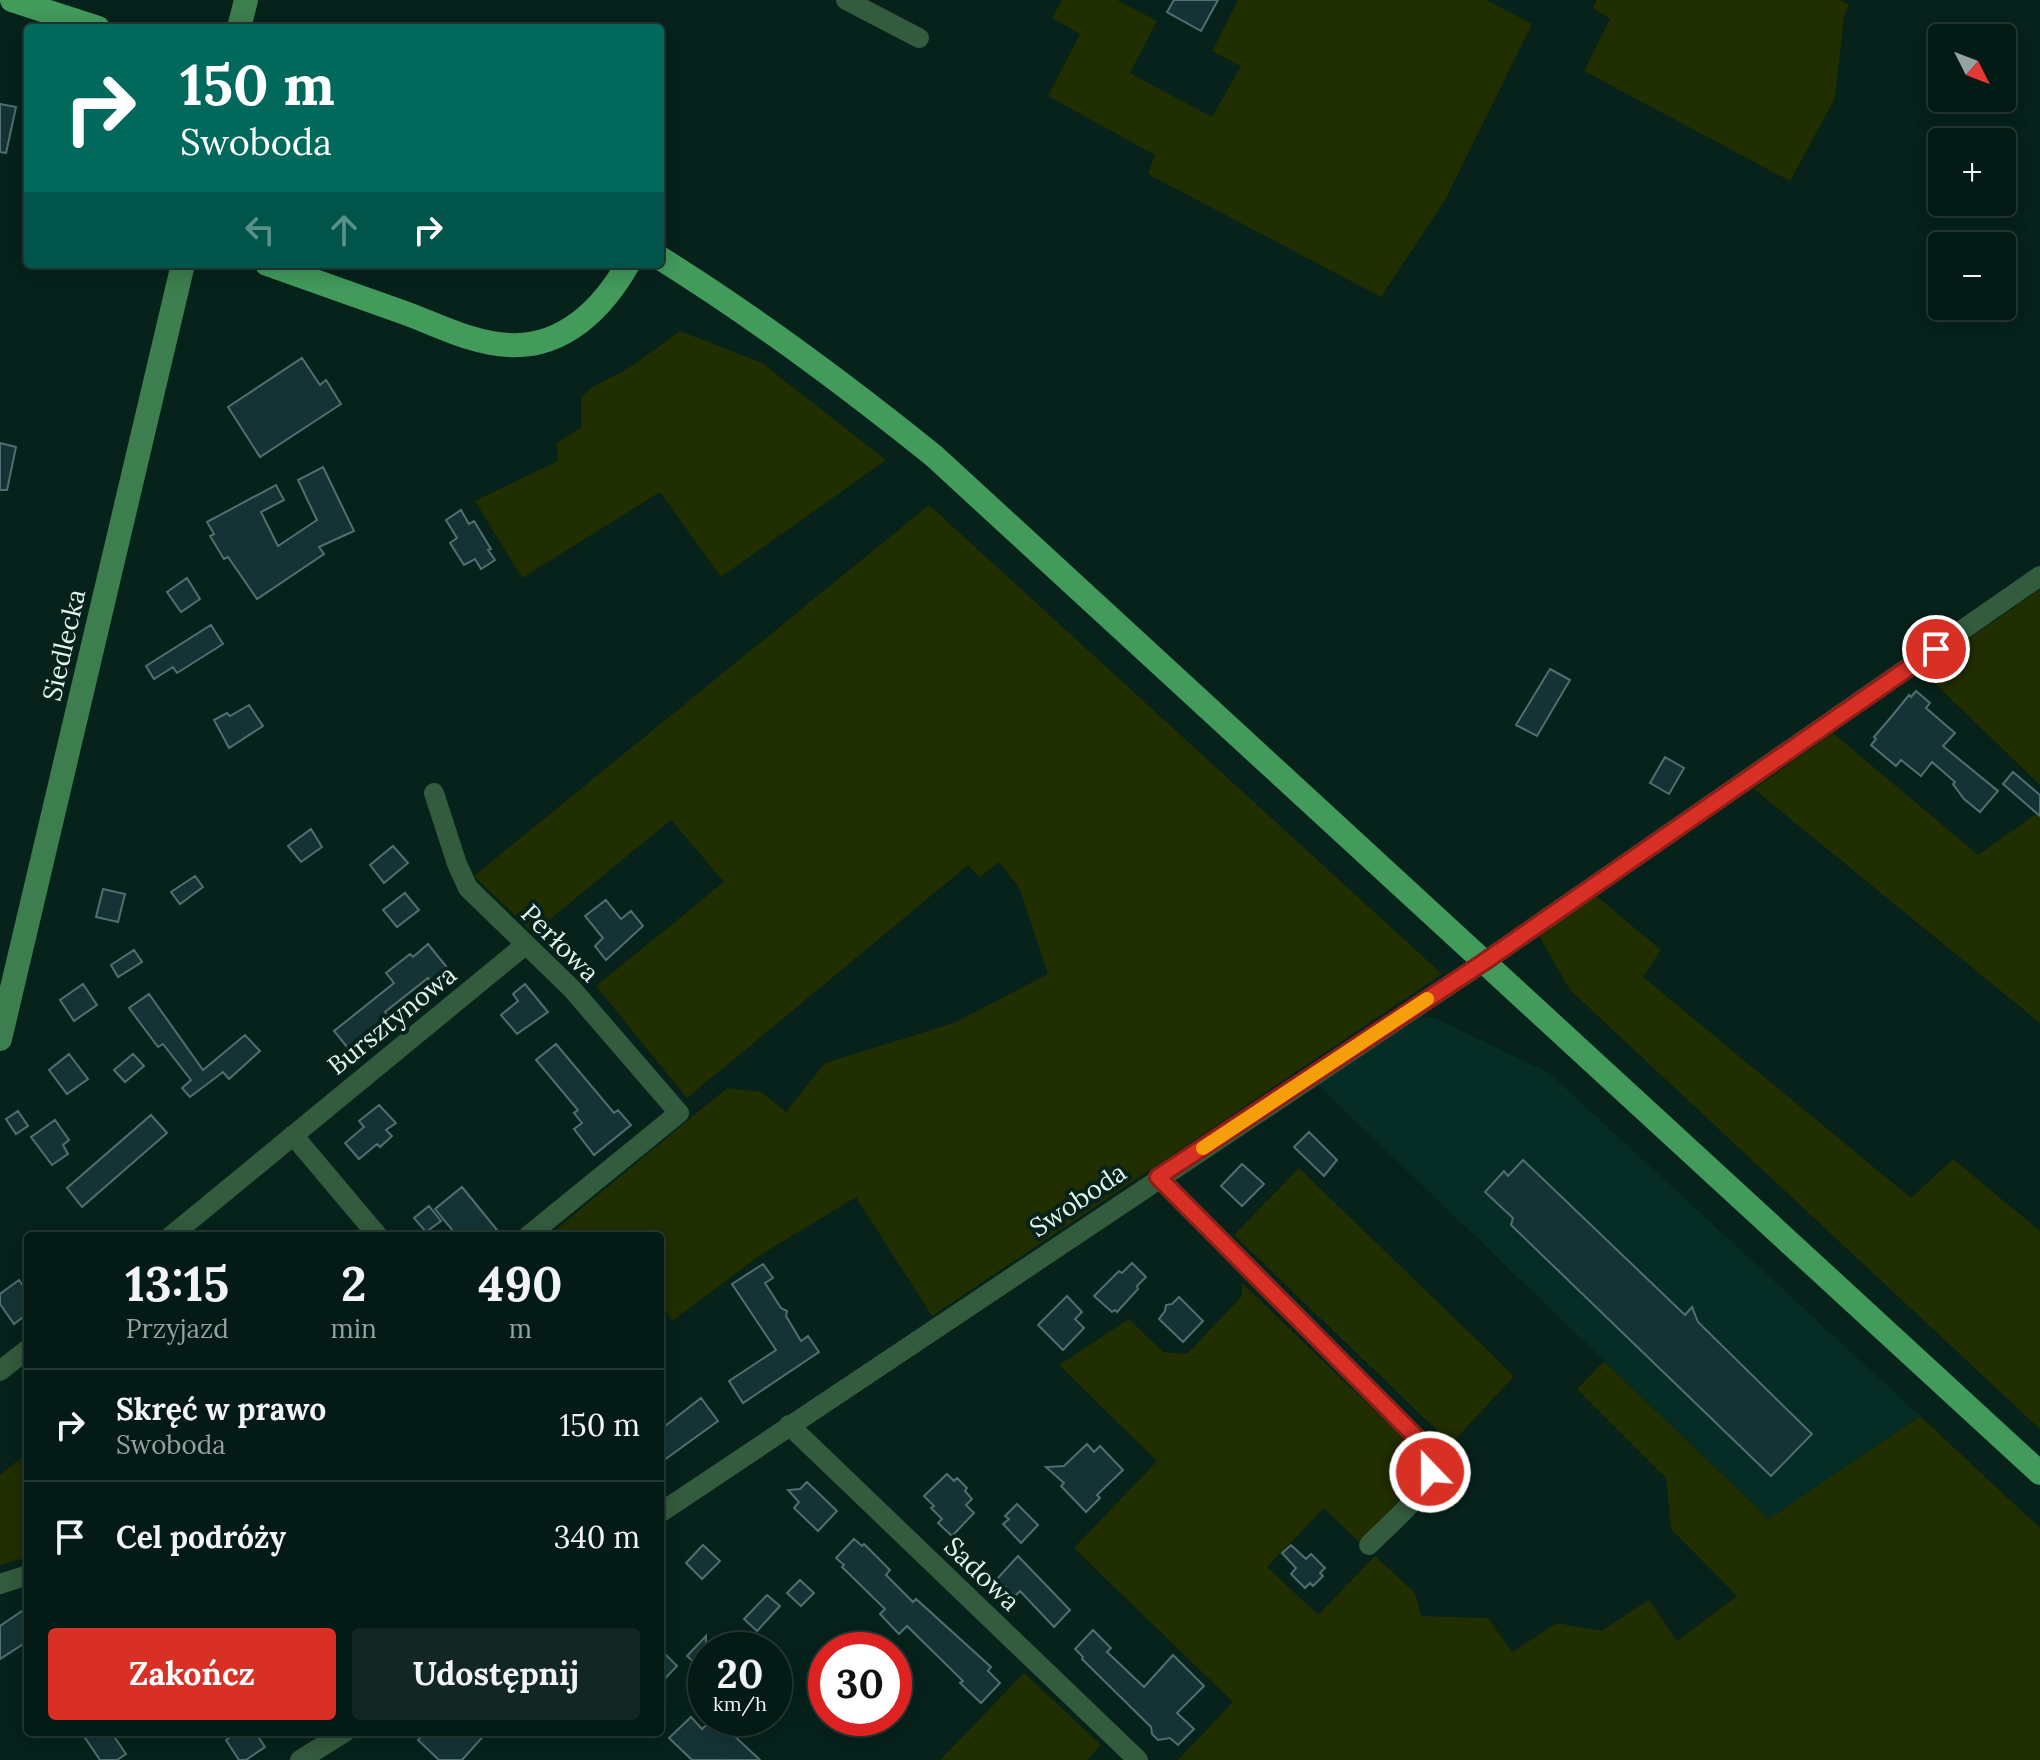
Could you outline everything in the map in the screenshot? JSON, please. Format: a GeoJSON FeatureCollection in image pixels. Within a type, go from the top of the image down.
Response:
{"type":"FeatureCollection","features":[{"type":"Feature","properties":{"kind":"main road"},"geometry":{"type":"LineString","coordinates":[[12,0],[86,24]]}},
{"type":"Feature","properties":{"kind":"main road"},"geometry":{"type":"LineString","coordinates":[[240,24],[246,0]]}},
{"type":"Feature","properties":{"kind":"main road"},"geometry":{"type":"LineString","coordinates":[[664,260],[803,355],[934,456],[2040,1473]]}},
{"type":"Feature","properties":{"kind":"main road","name":"Siedlecka"},"geometry":{"type":"LineString","coordinates":[[0,1039],[182,268]]}},
{"type":"Feature","properties":{"kind":"main road"},"geometry":{"type":"LineString","coordinates":[[278,268],[467,335],[516,345],[539,343],[571,329],[602,302],[626,268]]}},
{"type":"Feature","properties":{"kind":"street"},"geometry":{"type":"LineString","coordinates":[[846,0],[919,38]]}},
{"type":"Feature","properties":{"kind":"street","name":"Swoboda"},"geometry":{"type":"LineString","coordinates":[[664,1510],[1158,1177],[1484,962],[2040,576]]}},
{"type":"Feature","properties":{"kind":"street","name":"Perłowa"},"geometry":{"type":"LineString","coordinates":[[434,793],[468,888],[572,989],[679,1113],[533,1232]]}},
{"type":"Feature","properties":{"kind":"street","name":"Bursztynowa"},"geometry":{"type":"LineString","coordinates":[[176,1232],[525,945]]}},
{"type":"Feature","properties":{"kind":"street"},"geometry":{"type":"LineString","coordinates":[[293,1135],[375,1232]]}},
{"type":"Feature","properties":{"kind":"street"},"geometry":{"type":"LineString","coordinates":[[1158,1177],[1426,1447],[1430,1472],[1425,1486],[1369,1545]]}},
{"type":"Feature","properties":{"kind":"street"},"geometry":{"type":"LineString","coordinates":[[0,1371],[24,1352]]}},
{"type":"Feature","properties":{"kind":"street","name":"Sadowa"},"geometry":{"type":"LineString","coordinates":[[789,1425],[1138,1760]]}},
{"type":"Feature","properties":{"kind":"street"},"geometry":{"type":"LineString","coordinates":[[0,1584],[24,1576]]}},
{"type":"Feature","properties":{"kind":"street"},"geometry":{"type":"LineString","coordinates":[[300,1760],[339,1736]]}},
{"type":"Feature","properties":{"kind":"shaded area"},"geometry":{"type":"Polygon","coordinates":[[[1414,1015],[1435,1018],[1549,1073],[1920,1416],[1769,1519],[1315,1082],[1414,1015]]]}},
{"type":"Feature","properties":{"kind":"green space"},"geometry":{"type":"Polygon","coordinates":[[[1062,0],[1117,0],[1157,21],[1130,73],[1212,117],[1241,66],[1212,51],[1238,0],[1486,0],[1532,24],[1445,200],[1381,297],[1148,174],[1155,155],[1048,96],[1080,34],[1052,18],[1062,0]]]}},
{"type":"Feature","properties":{"kind":"green space"},"geometry":{"type":"Polygon","coordinates":[[[1597,0],[1840,0],[1849,5],[1844,17],[1835,98],[1790,181],[1584,71],[1610,19],[1593,8],[1597,0]]]}},
{"type":"Feature","properties":{"kind":"green space"},"geometry":{"type":"Polygon","coordinates":[[[680,331],[762,363],[886,460],[721,577],[660,492],[522,578],[475,501],[558,461],[556,443],[581,428],[581,397],[594,386],[626,370],[680,331]]]}},
{"type":"Feature","properties":{"kind":"green space"},"geometry":{"type":"Polygon","coordinates":[[[929,505],[1442,974],[932,1316],[856,1197],[762,1254],[672,1321],[664,1308],[664,1232],[553,1232],[727,1088],[761,1092],[786,1112],[825,1063],[954,1023],[1048,974],[1019,887],[999,862],[980,877],[968,865],[687,1098],[596,986],[724,882],[671,820],[533,933],[474,876],[929,505]]]}},
{"type":"Feature","properties":{"kind":"green space"},"geometry":{"type":"Polygon","coordinates":[[[2040,589],[2040,785],[1922,671],[2040,589]]]}},
{"type":"Feature","properties":{"kind":"green space"},"geometry":{"type":"Polygon","coordinates":[[[1833,733],[1978,855],[2040,811],[2040,1023],[1754,789],[1833,733]]]}},
{"type":"Feature","properties":{"kind":"green space"},"geometry":{"type":"Polygon","coordinates":[[[1594,894],[1661,950],[1643,977],[1911,1198],[1953,1159],[2040,1231],[2040,1429],[1570,990],[1536,931],[1594,894]]]}},
{"type":"Feature","properties":{"kind":"green space"},"geometry":{"type":"Polygon","coordinates":[[[1299,1168],[1514,1376],[1451,1444],[1234,1235],[1299,1168]]]}},
{"type":"Feature","properties":{"kind":"green space"},"geometry":{"type":"Polygon","coordinates":[[[1242,1283],[1426,1460],[1425,1474],[1359,1542],[1324,1508],[1267,1567],[1318,1615],[1375,1556],[1415,1593],[1421,1616],[1488,1618],[1512,1652],[1557,1623],[1601,1631],[1649,1600],[1677,1641],[1737,1596],[1671,1529],[1666,1478],[1577,1389],[1604,1361],[1769,1519],[1920,1416],[2040,1528],[2040,1760],[1178,1760],[1233,1702],[1074,1548],[1157,1461],[1059,1365],[1129,1319],[1163,1352],[1187,1354],[1242,1296],[1242,1283]]]}},
{"type":"Feature","properties":{"kind":"green space"},"geometry":{"type":"Polygon","coordinates":[[[24,1455],[24,1558],[0,1565],[0,1475],[24,1455]]]}},
{"type":"Feature","properties":{"kind":"green space"},"geometry":{"type":"Polygon","coordinates":[[[1024,1673],[1101,1745],[1087,1760],[940,1760],[1024,1673]]]}},
{"type":"Feature","properties":{"kind":"building"},"geometry":{"type":"Polygon","coordinates":[[[1174,0],[1218,0],[1201,31],[1167,12],[1174,0]]]}},
{"type":"Feature","properties":{"kind":"building"},"geometry":{"type":"Polygon","coordinates":[[[0,104],[16,107],[6,153],[0,152],[0,104]]]}},
{"type":"Feature","properties":{"kind":"building"},"geometry":{"type":"Polygon","coordinates":[[[302,358],[320,385],[326,380],[341,404],[260,457],[228,407],[302,358]]]}},
{"type":"Feature","properties":{"kind":"building"},"geometry":{"type":"Polygon","coordinates":[[[0,443],[16,447],[7,490],[0,490],[0,443]]]}},
{"type":"Feature","properties":{"kind":"building"},"geometry":{"type":"Polygon","coordinates":[[[323,467],[354,531],[319,547],[324,554],[257,599],[228,557],[224,559],[210,536],[214,534],[207,522],[276,485],[284,500],[261,512],[278,546],[317,520],[298,480],[323,467]]]}},
{"type":"Feature","properties":{"kind":"building"},"geometry":{"type":"Polygon","coordinates":[[[461,510],[469,524],[474,521],[495,560],[481,569],[475,559],[464,565],[450,543],[457,538],[446,520],[461,510]]]}},
{"type":"Feature","properties":{"kind":"building"},"geometry":{"type":"Polygon","coordinates":[[[187,578],[200,599],[181,612],[167,592],[187,578]]]}},
{"type":"Feature","properties":{"kind":"building"},"geometry":{"type":"Polygon","coordinates":[[[211,625],[223,644],[177,673],[173,667],[154,679],[146,666],[211,625]]]}},
{"type":"Feature","properties":{"kind":"building"},"geometry":{"type":"Polygon","coordinates":[[[1550,669],[1570,680],[1537,736],[1516,725],[1550,669]]]}},
{"type":"Feature","properties":{"kind":"building"},"geometry":{"type":"Polygon","coordinates":[[[1916,691],[1930,703],[1926,708],[1955,733],[1943,746],[1998,791],[1980,812],[1964,799],[1953,784],[1955,782],[1932,762],[1921,776],[1901,760],[1896,766],[1871,745],[1876,739],[1874,737],[1909,695],[1911,697],[1916,691]]]}},
{"type":"Feature","properties":{"kind":"building"},"geometry":{"type":"Polygon","coordinates":[[[249,705],[263,726],[229,748],[214,720],[227,713],[230,716],[249,705]]]}},
{"type":"Feature","properties":{"kind":"building"},"geometry":{"type":"Polygon","coordinates":[[[1665,757],[1684,768],[1669,794],[1650,783],[1665,757]]]}},
{"type":"Feature","properties":{"kind":"building"},"geometry":{"type":"Polygon","coordinates":[[[2013,772],[2040,795],[2040,816],[2003,784],[2013,772]]]}},
{"type":"Feature","properties":{"kind":"building"},"geometry":{"type":"Polygon","coordinates":[[[311,829],[322,847],[301,862],[288,846],[311,829]]]}},
{"type":"Feature","properties":{"kind":"building"},"geometry":{"type":"Polygon","coordinates":[[[393,846],[408,863],[384,883],[370,865],[393,846]]]}},
{"type":"Feature","properties":{"kind":"building"},"geometry":{"type":"Polygon","coordinates":[[[195,876],[203,887],[180,904],[171,892],[195,876]]]}},
{"type":"Feature","properties":{"kind":"building"},"geometry":{"type":"Polygon","coordinates":[[[103,889],[125,894],[118,922],[96,917],[103,889]]]}},
{"type":"Feature","properties":{"kind":"building"},"geometry":{"type":"Polygon","coordinates":[[[405,893],[419,910],[397,927],[383,910],[405,893]]]}},
{"type":"Feature","properties":{"kind":"building"},"geometry":{"type":"Polygon","coordinates":[[[606,900],[621,919],[631,911],[643,926],[606,960],[595,946],[603,938],[585,916],[606,900]]]}},
{"type":"Feature","properties":{"kind":"building"},"geometry":{"type":"Polygon","coordinates":[[[428,944],[449,970],[433,984],[428,978],[385,1012],[390,1019],[352,1053],[334,1031],[394,983],[386,973],[428,944]]]}},
{"type":"Feature","properties":{"kind":"building"},"geometry":{"type":"Polygon","coordinates":[[[134,950],[142,962],[118,977],[111,965],[134,950]]]}},
{"type":"Feature","properties":{"kind":"building"},"geometry":{"type":"Polygon","coordinates":[[[83,984],[97,1005],[74,1021],[60,1000],[83,984]]]}},
{"type":"Feature","properties":{"kind":"building"},"geometry":{"type":"Polygon","coordinates":[[[525,984],[548,1012],[517,1034],[501,1015],[518,1001],[513,994],[525,984]]]}},
{"type":"Feature","properties":{"kind":"building"},"geometry":{"type":"Polygon","coordinates":[[[149,994],[203,1070],[245,1035],[260,1051],[229,1079],[223,1072],[190,1097],[182,1088],[191,1080],[163,1044],[158,1047],[129,1008],[149,994]]]}},
{"type":"Feature","properties":{"kind":"building"},"geometry":{"type":"Polygon","coordinates":[[[556,1044],[614,1113],[618,1110],[631,1125],[594,1155],[574,1129],[582,1123],[574,1113],[578,1110],[536,1060],[556,1044]]]}},
{"type":"Feature","properties":{"kind":"building"},"geometry":{"type":"Polygon","coordinates":[[[69,1054],[88,1079],[67,1094],[49,1070],[69,1054]]]}},
{"type":"Feature","properties":{"kind":"building"},"geometry":{"type":"Polygon","coordinates":[[[133,1054],[144,1066],[125,1082],[114,1070],[133,1054]]]}},
{"type":"Feature","properties":{"kind":"building"},"geometry":{"type":"Polygon","coordinates":[[[379,1105],[396,1123],[386,1130],[392,1136],[359,1159],[345,1143],[364,1127],[359,1121],[379,1105]]]}},
{"type":"Feature","properties":{"kind":"building"},"geometry":{"type":"Polygon","coordinates":[[[18,1111],[28,1126],[16,1134],[6,1119],[18,1111]]]}},
{"type":"Feature","properties":{"kind":"building"},"geometry":{"type":"Polygon","coordinates":[[[151,1115],[167,1133],[82,1207],[67,1188],[151,1115]]]}},
{"type":"Feature","properties":{"kind":"building"},"geometry":{"type":"Polygon","coordinates":[[[55,1120],[69,1140],[63,1145],[68,1154],[52,1165],[31,1137],[55,1120]]]}},
{"type":"Feature","properties":{"kind":"building"},"geometry":{"type":"Polygon","coordinates":[[[1309,1132],[1337,1160],[1324,1176],[1294,1147],[1309,1132]]]}},
{"type":"Feature","properties":{"kind":"building"},"geometry":{"type":"Polygon","coordinates":[[[1523,1160],[1685,1315],[1692,1307],[1698,1322],[1812,1434],[1771,1476],[1511,1225],[1513,1218],[1485,1192],[1504,1171],[1508,1176],[1523,1160]]]}},
{"type":"Feature","properties":{"kind":"building"},"geometry":{"type":"Polygon","coordinates":[[[1242,1164],[1264,1184],[1242,1206],[1221,1186],[1242,1164]]]}},
{"type":"Feature","properties":{"kind":"building"},"geometry":{"type":"Polygon","coordinates":[[[462,1187],[499,1232],[454,1232],[435,1209],[462,1187]]]}},
{"type":"Feature","properties":{"kind":"building"},"geometry":{"type":"Polygon","coordinates":[[[429,1206],[441,1221],[426,1232],[414,1218],[429,1206]]]}},
{"type":"Feature","properties":{"kind":"building"},"geometry":{"type":"Polygon","coordinates":[[[1132,1263],[1146,1277],[1117,1312],[1112,1312],[1094,1296],[1119,1271],[1122,1273],[1132,1263]]]}},
{"type":"Feature","properties":{"kind":"building"},"geometry":{"type":"Polygon","coordinates":[[[763,1264],[773,1278],[765,1283],[781,1308],[787,1311],[786,1316],[801,1341],[808,1336],[819,1352],[743,1403],[729,1381],[776,1350],[732,1284],[763,1264]]]}},
{"type":"Feature","properties":{"kind":"building"},"geometry":{"type":"Polygon","coordinates":[[[19,1280],[24,1287],[24,1316],[14,1324],[0,1304],[0,1294],[19,1280]]]}},
{"type":"Feature","properties":{"kind":"building"},"geometry":{"type":"Polygon","coordinates":[[[1067,1296],[1082,1312],[1075,1319],[1084,1328],[1063,1350],[1038,1325],[1067,1296]]]}},
{"type":"Feature","properties":{"kind":"building"},"geometry":{"type":"Polygon","coordinates":[[[1179,1297],[1203,1321],[1183,1342],[1159,1319],[1166,1305],[1179,1297]]]}},
{"type":"Feature","properties":{"kind":"building"},"geometry":{"type":"Polygon","coordinates":[[[701,1398],[718,1421],[664,1460],[664,1427],[701,1398]]]}},
{"type":"Feature","properties":{"kind":"building"},"geometry":{"type":"Polygon","coordinates":[[[1087,1444],[1094,1452],[1100,1446],[1123,1470],[1097,1495],[1100,1498],[1086,1512],[1061,1486],[1064,1483],[1046,1467],[1064,1466],[1087,1444]]]}},
{"type":"Feature","properties":{"kind":"building"},"geometry":{"type":"Polygon","coordinates":[[[947,1474],[954,1481],[957,1478],[967,1488],[965,1491],[972,1499],[966,1505],[974,1513],[952,1536],[938,1523],[942,1519],[924,1496],[947,1474]]]}},
{"type":"Feature","properties":{"kind":"building"},"geometry":{"type":"Polygon","coordinates":[[[807,1482],[837,1511],[818,1531],[794,1508],[799,1502],[788,1490],[800,1489],[807,1482]]]}},
{"type":"Feature","properties":{"kind":"building"},"geometry":{"type":"Polygon","coordinates":[[[1017,1504],[1038,1525],[1021,1543],[1003,1524],[1009,1519],[1005,1516],[1017,1504]]]}},
{"type":"Feature","properties":{"kind":"building"},"geometry":{"type":"Polygon","coordinates":[[[854,1539],[862,1546],[864,1544],[890,1570],[886,1575],[913,1602],[916,1599],[991,1667],[988,1671],[1000,1683],[981,1703],[907,1626],[897,1632],[880,1614],[885,1609],[836,1558],[854,1539]]]}},
{"type":"Feature","properties":{"kind":"building"},"geometry":{"type":"Polygon","coordinates":[[[703,1545],[720,1561],[702,1579],[686,1563],[703,1545]]]}},
{"type":"Feature","properties":{"kind":"building"},"geometry":{"type":"Polygon","coordinates":[[[1291,1545],[1306,1559],[1311,1554],[1325,1568],[1320,1573],[1323,1576],[1313,1586],[1310,1583],[1305,1588],[1291,1574],[1296,1568],[1282,1553],[1291,1545]]]}},
{"type":"Feature","properties":{"kind":"building"},"geometry":{"type":"Polygon","coordinates":[[[1018,1556],[1070,1610],[1054,1627],[1020,1591],[1015,1596],[997,1579],[1018,1556]]]}},
{"type":"Feature","properties":{"kind":"building"},"geometry":{"type":"Polygon","coordinates":[[[800,1580],[814,1593],[801,1606],[787,1593],[800,1580]]]}},
{"type":"Feature","properties":{"kind":"building"},"geometry":{"type":"Polygon","coordinates":[[[767,1595],[780,1606],[757,1631],[744,1619],[767,1595]]]}},
{"type":"Feature","properties":{"kind":"building"},"geometry":{"type":"Polygon","coordinates":[[[24,1610],[24,1644],[0,1659],[0,1626],[24,1610]]]}},
{"type":"Feature","properties":{"kind":"building"},"geometry":{"type":"Polygon","coordinates":[[[1093,1630],[1111,1648],[1107,1652],[1144,1687],[1173,1655],[1204,1686],[1177,1713],[1194,1729],[1178,1745],[1170,1738],[1158,1740],[1152,1734],[1151,1727],[1082,1659],[1075,1649],[1093,1630]]]}},
{"type":"Feature","properties":{"kind":"building"},"geometry":{"type":"Polygon","coordinates":[[[664,1653],[677,1666],[664,1680],[664,1653]]]}},
{"type":"Feature","properties":{"kind":"building"},"geometry":{"type":"Polygon","coordinates":[[[688,1720],[688,1736],[734,1736],[760,1760],[692,1760],[669,1738],[688,1720]]]}},
{"type":"Feature","properties":{"kind":"building"},"geometry":{"type":"Polygon","coordinates":[[[84,1736],[114,1736],[126,1754],[117,1760],[100,1760],[84,1736]]]}},
{"type":"Feature","properties":{"kind":"building"},"geometry":{"type":"Polygon","coordinates":[[[232,1736],[258,1736],[265,1747],[246,1760],[239,1760],[226,1740],[232,1736]]]}},
{"type":"Feature","properties":{"kind":"building"},"geometry":{"type":"Polygon","coordinates":[[[422,1736],[483,1736],[462,1760],[439,1760],[418,1740],[422,1736]]]}},
{"type":"Feature","properties":{"kind":"slow traffic"},"geometry":{"type":"LineString","coordinates":[[1203,1148],[1427,999]]}},
{"type":"Feature","properties":{"kind":"route"},"geometry":{"type":"LineString","coordinates":[[1430,1472],[1426,1447],[1158,1177],[1484,962],[1936,649]]}}]}
